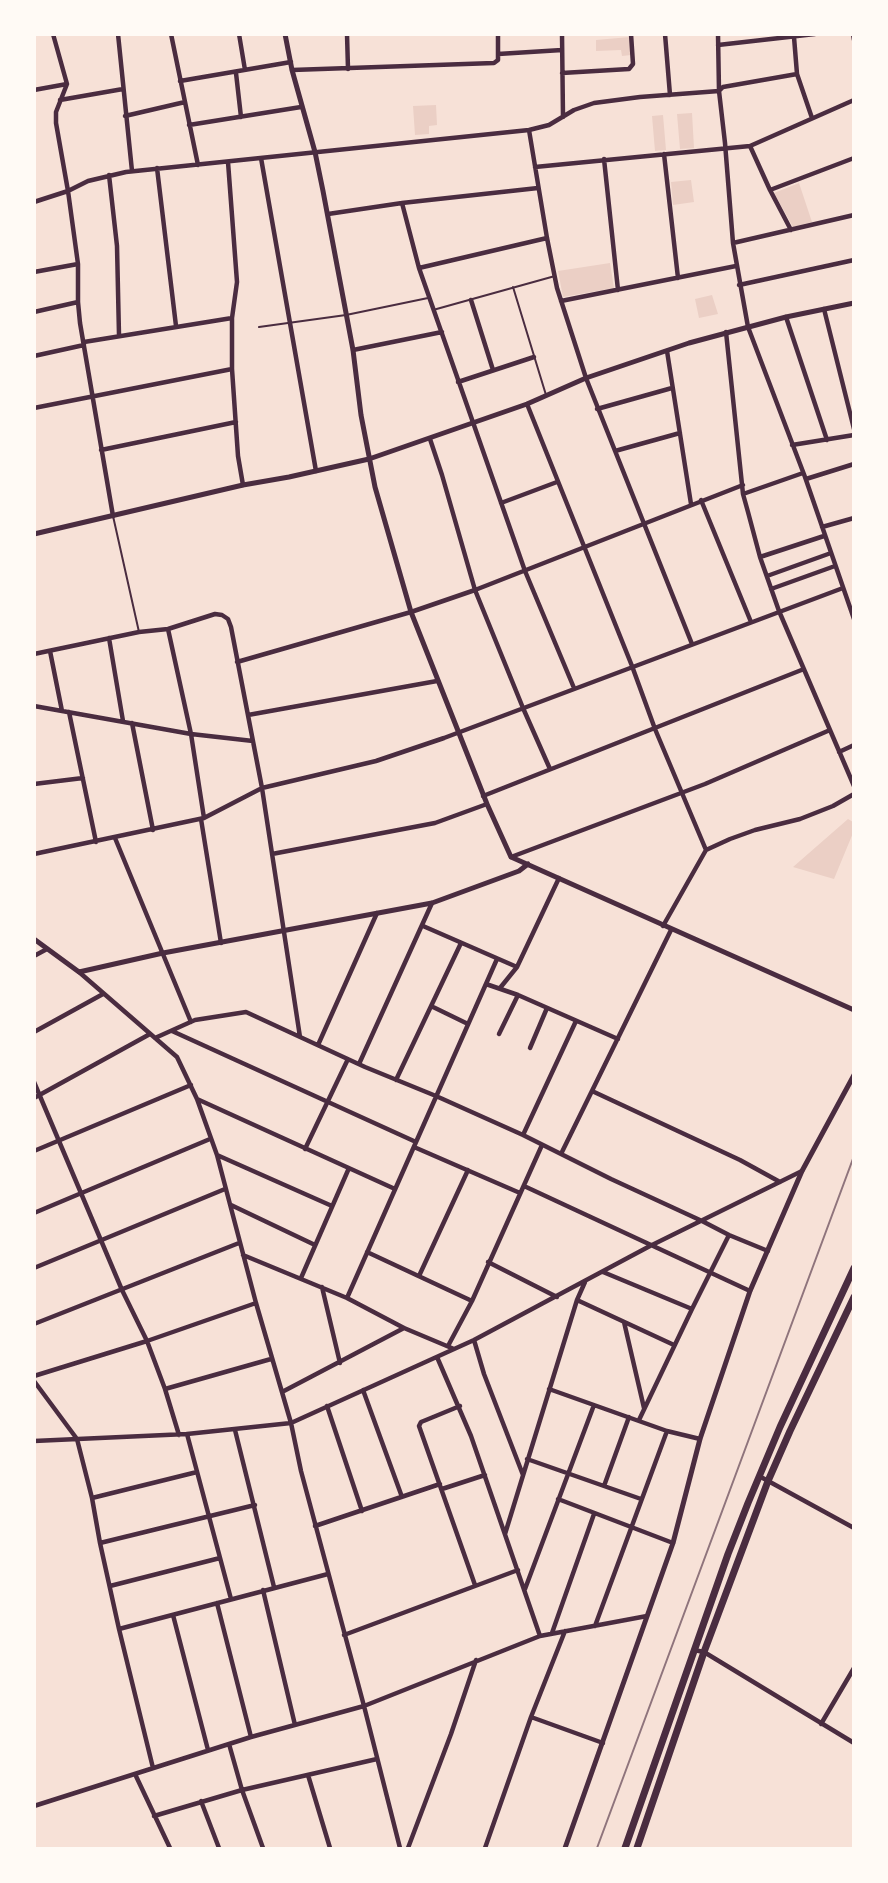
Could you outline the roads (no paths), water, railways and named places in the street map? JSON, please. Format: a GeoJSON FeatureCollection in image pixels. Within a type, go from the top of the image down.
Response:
{"type":"FeatureCollection","features":[{"type":"Feature","properties":{"kind":"main road"},"geometry":{"type":"LineString","coordinates":[[625,1847],[728,1554],[780,1427],[854,1268]]}},
{"type":"Feature","properties":{"kind":"main road"},"geometry":{"type":"LineString","coordinates":[[636,1848],[704,1652],[768,1480],[854,1297]]}},
{"type":"Feature","properties":{"kind":"main road"},"geometry":{"type":"LineString","coordinates":[[828,1324],[838,1329]]}},
{"type":"Feature","properties":{"kind":"main road"},"geometry":{"type":"LineString","coordinates":[[801,1381],[812,1387]]}},
{"type":"Feature","properties":{"kind":"main road"},"geometry":{"type":"LineString","coordinates":[[780,1427],[790,1431]]}},
{"type":"Feature","properties":{"kind":"street"},"geometry":{"type":"LineString","coordinates":[[53,34],[67,84],[56,112],[56,123],[78,264],[78,302],[113,516]]}},
{"type":"Feature","properties":{"kind":"street"},"geometry":{"type":"LineString","coordinates":[[118,34],[132,171]]}},
{"type":"Feature","properties":{"kind":"street"},"geometry":{"type":"LineString","coordinates":[[171,34],[198,165]]}},
{"type":"Feature","properties":{"kind":"street"},"geometry":{"type":"LineString","coordinates":[[239,34],[245,70]]}},
{"type":"Feature","properties":{"kind":"street"},"geometry":{"type":"LineString","coordinates":[[285,34],[328,214],[375,487],[411,612],[483,796],[511,857],[854,1011]]}},
{"type":"Feature","properties":{"kind":"street"},"geometry":{"type":"LineString","coordinates":[[347,34],[348,69]]}},
{"type":"Feature","properties":{"kind":"street"},"geometry":{"type":"LineString","coordinates":[[292,70],[494,63],[498,60],[498,34]]}},
{"type":"Feature","properties":{"kind":"street"},"geometry":{"type":"LineString","coordinates":[[562,34],[562,117]]}},
{"type":"Feature","properties":{"kind":"street"},"geometry":{"type":"LineString","coordinates":[[562,72],[629,69],[633,64],[631,34]]}},
{"type":"Feature","properties":{"kind":"street"},"geometry":{"type":"LineString","coordinates":[[665,34],[670,95]]}},
{"type":"Feature","properties":{"kind":"street"},"geometry":{"type":"LineString","coordinates":[[718,34],[719,91],[733,243],[748,327],[805,476],[854,619]]}},
{"type":"Feature","properties":{"kind":"street"},"geometry":{"type":"LineString","coordinates":[[718,45],[815,34]]}},
{"type":"Feature","properties":{"kind":"street"},"geometry":{"type":"LineString","coordinates":[[853,34],[854,40]]}},
{"type":"Feature","properties":{"kind":"street"},"geometry":{"type":"LineString","coordinates":[[794,37],[797,74],[812,118]]}},
{"type":"Feature","properties":{"kind":"street"},"geometry":{"type":"LineString","coordinates":[[498,54],[562,50]]}},
{"type":"Feature","properties":{"kind":"street"},"geometry":{"type":"LineString","coordinates":[[180,81],[291,62]]}},
{"type":"Feature","properties":{"kind":"street"},"geometry":{"type":"LineString","coordinates":[[236,73],[241,117]]}},
{"type":"Feature","properties":{"kind":"street"},"geometry":{"type":"LineString","coordinates":[[34,202],[68,191],[82,183],[132,171],[529,130],[549,124],[574,110],[594,104],[719,91],[723,87],[797,74]]}},
{"type":"Feature","properties":{"kind":"street"},"geometry":{"type":"LineString","coordinates":[[34,90],[67,84]]}},
{"type":"Feature","properties":{"kind":"street"},"geometry":{"type":"LineString","coordinates":[[60,100],[123,89]]}},
{"type":"Feature","properties":{"kind":"street"},"geometry":{"type":"LineString","coordinates":[[535,167],[750,146],[854,100]]}},
{"type":"Feature","properties":{"kind":"street"},"geometry":{"type":"LineString","coordinates":[[126,116],[185,102]]}},
{"type":"Feature","properties":{"kind":"street"},"geometry":{"type":"LineString","coordinates":[[189,125],[301,107]]}},
{"type":"Feature","properties":{"kind":"street"},"geometry":{"type":"LineString","coordinates":[[529,130],[547,238],[561,301],[597,409],[692,644]]}},
{"type":"Feature","properties":{"kind":"street"},"geometry":{"type":"LineString","coordinates":[[750,146],[791,230]]}},
{"type":"Feature","properties":{"kind":"street"},"geometry":{"type":"LineString","coordinates":[[663,154],[678,278]]}},
{"type":"Feature","properties":{"kind":"street"},"geometry":{"type":"LineString","coordinates":[[261,158],[316,471]]}},
{"type":"Feature","properties":{"kind":"street"},"geometry":{"type":"LineString","coordinates":[[770,190],[854,158]]}},
{"type":"Feature","properties":{"kind":"street"},"geometry":{"type":"LineString","coordinates":[[604,159],[618,290]]}},
{"type":"Feature","properties":{"kind":"street"},"geometry":{"type":"LineString","coordinates":[[228,162],[237,282],[232,318],[232,369],[243,485]]}},
{"type":"Feature","properties":{"kind":"street"},"geometry":{"type":"LineString","coordinates":[[157,168],[176,326]]}},
{"type":"Feature","properties":{"kind":"street"},"geometry":{"type":"LineString","coordinates":[[109,176],[117,246],[119,335]]}},
{"type":"Feature","properties":{"kind":"street"},"geometry":{"type":"LineString","coordinates":[[328,214],[402,203],[538,188]]}},
{"type":"Feature","properties":{"kind":"street"},"geometry":{"type":"LineString","coordinates":[[402,203],[433,310],[525,571],[574,688]]}},
{"type":"Feature","properties":{"kind":"street"},"geometry":{"type":"LineString","coordinates":[[733,243],[854,215]]}},
{"type":"Feature","properties":{"kind":"street"},"geometry":{"type":"LineString","coordinates":[[419,268],[547,238]]}},
{"type":"Feature","properties":{"kind":"street"},"geometry":{"type":"LineString","coordinates":[[739,285],[854,260]]}},
{"type":"Feature","properties":{"kind":"street"},"geometry":{"type":"LineString","coordinates":[[34,272],[78,264]]}},
{"type":"Feature","properties":{"kind":"street"},"geometry":{"type":"LineString","coordinates":[[561,301],[736,266]]}},
{"type":"Feature","properties":{"kind":"street"},"geometry":{"type":"LineString","coordinates":[[471,300],[493,370]]}},
{"type":"Feature","properties":{"kind":"street"},"geometry":{"type":"LineString","coordinates":[[34,312],[78,302]]}},
{"type":"Feature","properties":{"kind":"street"},"geometry":{"type":"LineString","coordinates":[[34,534],[243,485],[369,459],[527,404],[586,378],[726,332],[854,303]]}},
{"type":"Feature","properties":{"kind":"street"},"geometry":{"type":"LineString","coordinates":[[824,309],[854,429]]}},
{"type":"Feature","properties":{"kind":"street"},"geometry":{"type":"LineString","coordinates":[[786,317],[827,440]]}},
{"type":"Feature","properties":{"kind":"street"},"geometry":{"type":"LineString","coordinates":[[34,356],[119,335],[232,318]]}},
{"type":"Feature","properties":{"kind":"street"},"geometry":{"type":"LineString","coordinates":[[353,350],[442,332]]}},
{"type":"Feature","properties":{"kind":"street"},"geometry":{"type":"LineString","coordinates":[[726,332],[743,494],[760,557],[779,611],[854,786]]}},
{"type":"Feature","properties":{"kind":"street"},"geometry":{"type":"LineString","coordinates":[[667,351],[691,504]]}},
{"type":"Feature","properties":{"kind":"street"},"geometry":{"type":"LineString","coordinates":[[458,382],[534,357]]}},
{"type":"Feature","properties":{"kind":"street"},"geometry":{"type":"LineString","coordinates":[[34,408],[232,369]]}},
{"type":"Feature","properties":{"kind":"street"},"geometry":{"type":"LineString","coordinates":[[597,409],[672,388]]}},
{"type":"Feature","properties":{"kind":"street"},"geometry":{"type":"LineString","coordinates":[[847,404],[854,402]]}},
{"type":"Feature","properties":{"kind":"street"},"geometry":{"type":"LineString","coordinates":[[527,404],[655,729],[706,850]]}},
{"type":"Feature","properties":{"kind":"street"},"geometry":{"type":"LineString","coordinates":[[101,450],[236,422]]}},
{"type":"Feature","properties":{"kind":"street"},"geometry":{"type":"LineString","coordinates":[[615,451],[680,433]]}},
{"type":"Feature","properties":{"kind":"street"},"geometry":{"type":"LineString","coordinates":[[792,446],[854,435]]}},
{"type":"Feature","properties":{"kind":"street"},"geometry":{"type":"LineString","coordinates":[[430,439],[475,590],[550,769]]}},
{"type":"Feature","properties":{"kind":"street"},"geometry":{"type":"LineString","coordinates":[[743,494],[854,464]]}},
{"type":"Feature","properties":{"kind":"street"},"geometry":{"type":"LineString","coordinates":[[501,503],[557,482]]}},
{"type":"Feature","properties":{"kind":"street"},"geometry":{"type":"LineString","coordinates":[[237,662],[411,612],[475,590],[742,485]]}},
{"type":"Feature","properties":{"kind":"street"},"geometry":{"type":"LineString","coordinates":[[701,500],[751,622]]}},
{"type":"Feature","properties":{"kind":"street"},"geometry":{"type":"LineString","coordinates":[[822,527],[854,518]]}},
{"type":"Feature","properties":{"kind":"street"},"geometry":{"type":"LineString","coordinates":[[760,557],[824,536]]}},
{"type":"Feature","properties":{"kind":"street"},"geometry":{"type":"LineString","coordinates":[[767,576],[831,553]]}},
{"type":"Feature","properties":{"kind":"street"},"geometry":{"type":"LineString","coordinates":[[771,589],[835,567]]}},
{"type":"Feature","properties":{"kind":"street"},"geometry":{"type":"LineString","coordinates":[[34,854],[203,818],[262,788],[376,761],[458,733],[843,588]]}},
{"type":"Feature","properties":{"kind":"street"},"geometry":{"type":"LineString","coordinates":[[34,654],[139,632],[168,629],[215,614],[222,615],[228,620],[262,788],[300,1036]]}},
{"type":"Feature","properties":{"kind":"street"},"geometry":{"type":"LineString","coordinates":[[168,629],[191,734],[221,943]]}},
{"type":"Feature","properties":{"kind":"street"},"geometry":{"type":"LineString","coordinates":[[109,638],[123,721]]}},
{"type":"Feature","properties":{"kind":"street"},"geometry":{"type":"LineString","coordinates":[[50,651],[62,711]]}},
{"type":"Feature","properties":{"kind":"street"},"geometry":{"type":"LineString","coordinates":[[483,796],[804,669]]}},
{"type":"Feature","properties":{"kind":"street"},"geometry":{"type":"LineString","coordinates":[[248,715],[437,681]]}},
{"type":"Feature","properties":{"kind":"street"},"geometry":{"type":"LineString","coordinates":[[34,706],[191,734],[253,741]]}},
{"type":"Feature","properties":{"kind":"street"},"geometry":{"type":"LineString","coordinates":[[69,712],[96,842]]}},
{"type":"Feature","properties":{"kind":"street"},"geometry":{"type":"LineString","coordinates":[[132,723],[153,830]]}},
{"type":"Feature","properties":{"kind":"street"},"geometry":{"type":"LineString","coordinates":[[511,857],[735,771],[830,730]]}},
{"type":"Feature","properties":{"kind":"street"},"geometry":{"type":"LineString","coordinates":[[839,752],[854,744]]}},
{"type":"Feature","properties":{"kind":"street"},"geometry":{"type":"LineString","coordinates":[[34,784],[83,778]]}},
{"type":"Feature","properties":{"kind":"street"},"geometry":{"type":"LineString","coordinates":[[663,926],[706,850],[756,830],[800,819],[824,810],[854,794]]}},
{"type":"Feature","properties":{"kind":"street"},"geometry":{"type":"LineString","coordinates":[[272,854],[435,823],[487,804]]}},
{"type":"Feature","properties":{"kind":"street"},"geometry":{"type":"LineString","coordinates":[[115,838],[191,1022]]}},
{"type":"Feature","properties":{"kind":"street"},"geometry":{"type":"LineString","coordinates":[[79,972],[163,953],[432,903],[519,870],[528,864]]}},
{"type":"Feature","properties":{"kind":"street"},"geometry":{"type":"LineString","coordinates":[[500,988],[517,967],[559,878]]}},
{"type":"Feature","properties":{"kind":"street"},"geometry":{"type":"LineString","coordinates":[[359,1064],[432,903]]}},
{"type":"Feature","properties":{"kind":"street"},"geometry":{"type":"LineString","coordinates":[[318,1045],[377,913]]}},
{"type":"Feature","properties":{"kind":"street"},"geometry":{"type":"LineString","coordinates":[[423,926],[517,967]]}},
{"type":"Feature","properties":{"kind":"street"},"geometry":{"type":"LineString","coordinates":[[561,1154],[671,930]]}},
{"type":"Feature","properties":{"kind":"street"},"geometry":{"type":"LineString","coordinates":[[34,939],[79,972],[177,1057],[191,1085],[217,1155],[239,1244],[291,1423],[315,1526],[400,1848]]}},
{"type":"Feature","properties":{"kind":"street"},"geometry":{"type":"LineString","coordinates":[[396,1080],[461,943]]}},
{"type":"Feature","properties":{"kind":"street"},"geometry":{"type":"LineString","coordinates":[[34,956],[47,949]]}},
{"type":"Feature","properties":{"kind":"street"},"geometry":{"type":"LineString","coordinates":[[347,1298],[497,959]]}},
{"type":"Feature","properties":{"kind":"street"},"geometry":{"type":"LineString","coordinates":[[486,984],[518,995],[618,1039]]}},
{"type":"Feature","properties":{"kind":"street"},"geometry":{"type":"LineString","coordinates":[[34,1032],[103,994]]}},
{"type":"Feature","properties":{"kind":"street"},"geometry":{"type":"LineString","coordinates":[[499,1034],[518,995]]}},
{"type":"Feature","properties":{"kind":"street"},"geometry":{"type":"LineString","coordinates":[[431,1006],[468,1024]]}},
{"type":"Feature","properties":{"kind":"street"},"geometry":{"type":"LineString","coordinates":[[530,1048],[547,1008]]}},
{"type":"Feature","properties":{"kind":"street"},"geometry":{"type":"LineString","coordinates":[[155,1038],[191,1022],[246,1011],[359,1064],[523,1135],[729,1235],[768,1251]]}},
{"type":"Feature","properties":{"kind":"street"},"geometry":{"type":"LineString","coordinates":[[523,1135],[576,1021]]}},
{"type":"Feature","properties":{"kind":"street"},"geometry":{"type":"LineString","coordinates":[[172,1031],[370,1120],[415,1145],[520,1193]]}},
{"type":"Feature","properties":{"kind":"street"},"geometry":{"type":"LineString","coordinates":[[34,1098],[150,1034]]}},
{"type":"Feature","properties":{"kind":"street"},"geometry":{"type":"LineString","coordinates":[[305,1149],[348,1059]]}},
{"type":"Feature","properties":{"kind":"street"},"geometry":{"type":"LineString","coordinates":[[565,1848],[673,1543],[700,1439],[750,1291],[802,1171],[854,1075]]}},
{"type":"Feature","properties":{"kind":"street"},"geometry":{"type":"LineString","coordinates":[[34,1082],[122,1290],[147,1341],[179,1435]]}},
{"type":"Feature","properties":{"kind":"street"},"geometry":{"type":"LineString","coordinates":[[34,1151],[191,1085]]}},
{"type":"Feature","properties":{"kind":"street"},"geometry":{"type":"LineString","coordinates":[[592,1091],[740,1160],[780,1182]]}},
{"type":"Feature","properties":{"kind":"street"},"geometry":{"type":"LineString","coordinates":[[196,1099],[395,1189]]}},
{"type":"Feature","properties":{"kind":"street"},"geometry":{"type":"LineString","coordinates":[[34,1213],[210,1139]]}},
{"type":"Feature","properties":{"kind":"street"},"geometry":{"type":"LineString","coordinates":[[448,1346],[472,1301],[542,1145]]}},
{"type":"Feature","properties":{"kind":"street"},"geometry":{"type":"LineString","coordinates":[[217,1155],[332,1206]]}},
{"type":"Feature","properties":{"kind":"street"},"geometry":{"type":"LineString","coordinates":[[301,1278],[349,1168]]}},
{"type":"Feature","properties":{"kind":"street"},"geometry":{"type":"LineString","coordinates":[[419,1276],[468,1170]]}},
{"type":"Feature","properties":{"kind":"street"},"geometry":{"type":"LineString","coordinates":[[34,1441],[179,1435],[291,1423],[474,1340],[650,1246],[802,1171]]}},
{"type":"Feature","properties":{"kind":"street"},"geometry":{"type":"LineString","coordinates":[[524,1186],[750,1291]]}},
{"type":"Feature","properties":{"kind":"street"},"geometry":{"type":"LineString","coordinates":[[34,1268],[225,1189]]}},
{"type":"Feature","properties":{"kind":"street"},"geometry":{"type":"LineString","coordinates":[[230,1205],[315,1245]]}},
{"type":"Feature","properties":{"kind":"street"},"geometry":{"type":"LineString","coordinates":[[639,1420],[729,1235]]}},
{"type":"Feature","properties":{"kind":"street"},"geometry":{"type":"LineString","coordinates":[[34,1324],[239,1244]]}},
{"type":"Feature","properties":{"kind":"street"},"geometry":{"type":"LineString","coordinates":[[367,1252],[472,1301]]}},
{"type":"Feature","properties":{"kind":"street"},"geometry":{"type":"LineString","coordinates":[[243,1255],[347,1298],[404,1328],[454,1349]]}},
{"type":"Feature","properties":{"kind":"street"},"geometry":{"type":"LineString","coordinates":[[488,1262],[557,1297]]}},
{"type":"Feature","properties":{"kind":"street"},"geometry":{"type":"LineString","coordinates":[[602,1271],[692,1309]]}},
{"type":"Feature","properties":{"kind":"street"},"geometry":{"type":"LineString","coordinates":[[505,1534],[577,1300],[585,1282]]}},
{"type":"Feature","properties":{"kind":"street"},"geometry":{"type":"LineString","coordinates":[[322,1287],[340,1363]]}},
{"type":"Feature","properties":{"kind":"street"},"geometry":{"type":"LineString","coordinates":[[577,1300],[674,1345]]}},
{"type":"Feature","properties":{"kind":"street"},"geometry":{"type":"LineString","coordinates":[[34,1376],[147,1341],[256,1303]]}},
{"type":"Feature","properties":{"kind":"street"},"geometry":{"type":"LineString","coordinates":[[624,1322],[644,1408]]}},
{"type":"Feature","properties":{"kind":"street"},"geometry":{"type":"LineString","coordinates":[[282,1392],[404,1328]]}},
{"type":"Feature","properties":{"kind":"street"},"geometry":{"type":"LineString","coordinates":[[474,1340],[484,1374],[523,1475]]}},
{"type":"Feature","properties":{"kind":"street"},"geometry":{"type":"LineString","coordinates":[[437,1357],[460,1406],[540,1636]]}},
{"type":"Feature","properties":{"kind":"street"},"geometry":{"type":"LineString","coordinates":[[165,1389],[271,1359]]}},
{"type":"Feature","properties":{"kind":"street"},"geometry":{"type":"LineString","coordinates":[[34,1381],[77,1439],[92,1498],[119,1629],[153,1768]]}},
{"type":"Feature","properties":{"kind":"street"},"geometry":{"type":"LineString","coordinates":[[549,1389],[667,1431],[700,1439]]}},
{"type":"Feature","properties":{"kind":"street"},"geometry":{"type":"LineString","coordinates":[[363,1390],[402,1497]]}},
{"type":"Feature","properties":{"kind":"street"},"geometry":{"type":"LineString","coordinates":[[525,1589],[594,1405]]}},
{"type":"Feature","properties":{"kind":"street"},"geometry":{"type":"LineString","coordinates":[[327,1406],[363,1511]]}},
{"type":"Feature","properties":{"kind":"street"},"geometry":{"type":"LineString","coordinates":[[460,1406],[420,1424],[475,1585]]}},
{"type":"Feature","properties":{"kind":"street"},"geometry":{"type":"LineString","coordinates":[[604,1486],[629,1417]]}},
{"type":"Feature","properties":{"kind":"street"},"geometry":{"type":"LineString","coordinates":[[235,1430],[274,1587]]}},
{"type":"Feature","properties":{"kind":"street"},"geometry":{"type":"LineString","coordinates":[[595,1626],[667,1431]]}},
{"type":"Feature","properties":{"kind":"street"},"geometry":{"type":"LineString","coordinates":[[187,1434],[231,1599]]}},
{"type":"Feature","properties":{"kind":"street"},"geometry":{"type":"LineString","coordinates":[[527,1459],[641,1499]]}},
{"type":"Feature","properties":{"kind":"street"},"geometry":{"type":"LineString","coordinates":[[92,1498],[197,1473]]}},
{"type":"Feature","properties":{"kind":"street"},"geometry":{"type":"LineString","coordinates":[[315,1526],[402,1497],[485,1475]]}},
{"type":"Feature","properties":{"kind":"street"},"geometry":{"type":"LineString","coordinates":[[759,1476],[854,1528]]}},
{"type":"Feature","properties":{"kind":"street"},"geometry":{"type":"LineString","coordinates":[[558,1499],[673,1543]]}},
{"type":"Feature","properties":{"kind":"street"},"geometry":{"type":"LineString","coordinates":[[100,1542],[255,1505]]}},
{"type":"Feature","properties":{"kind":"street"},"geometry":{"type":"LineString","coordinates":[[552,1634],[594,1514]]}},
{"type":"Feature","properties":{"kind":"street"},"geometry":{"type":"LineString","coordinates":[[111,1586],[220,1558]]}},
{"type":"Feature","properties":{"kind":"street"},"geometry":{"type":"LineString","coordinates":[[344,1635],[518,1570]]}},
{"type":"Feature","properties":{"kind":"street"},"geometry":{"type":"LineString","coordinates":[[119,1629],[328,1574]]}},
{"type":"Feature","properties":{"kind":"street"},"geometry":{"type":"LineString","coordinates":[[263,1590],[295,1725]]}},
{"type":"Feature","properties":{"kind":"street"},"geometry":{"type":"LineString","coordinates":[[217,1603],[251,1737]]}},
{"type":"Feature","properties":{"kind":"street"},"geometry":{"type":"LineString","coordinates":[[173,1615],[208,1750]]}},
{"type":"Feature","properties":{"kind":"street"},"geometry":{"type":"LineString","coordinates":[[34,1806],[208,1750],[364,1706],[540,1636],[647,1616]]}},
{"type":"Feature","properties":{"kind":"street"},"geometry":{"type":"LineString","coordinates":[[485,1848],[531,1717],[565,1631]]}},
{"type":"Feature","properties":{"kind":"street"},"geometry":{"type":"LineString","coordinates":[[694,1650],[704,1652],[854,1743]]}},
{"type":"Feature","properties":{"kind":"street"},"geometry":{"type":"LineString","coordinates":[[408,1848],[476,1660]]}},
{"type":"Feature","properties":{"kind":"street"},"geometry":{"type":"LineString","coordinates":[[821,1724],[854,1668]]}},
{"type":"Feature","properties":{"kind":"street"},"geometry":{"type":"LineString","coordinates":[[531,1717],[603,1743]]}},
{"type":"Feature","properties":{"kind":"street"},"geometry":{"type":"LineString","coordinates":[[229,1744],[242,1790],[263,1848]]}},
{"type":"Feature","properties":{"kind":"street"},"geometry":{"type":"LineString","coordinates":[[154,1816],[242,1790],[377,1759]]}},
{"type":"Feature","properties":{"kind":"street"},"geometry":{"type":"LineString","coordinates":[[135,1774],[170,1848]]}},
{"type":"Feature","properties":{"kind":"street"},"geometry":{"type":"LineString","coordinates":[[308,1775],[330,1848]]}},
{"type":"Feature","properties":{"kind":"street"},"geometry":{"type":"LineString","coordinates":[[201,1801],[219,1848]]}},
{"type":"Feature","properties":{"kind":"street"},"geometry":{"type":"LineString","coordinates":[[625,1847],[636,1848]]}},
{"type":"Feature","properties":{"kind":"lane"},"geometry":{"type":"LineString","coordinates":[[433,310],[555,276]]}},
{"type":"Feature","properties":{"kind":"lane"},"geometry":{"type":"LineString","coordinates":[[513,287],[546,395]]}},
{"type":"Feature","properties":{"kind":"lane"},"geometry":{"type":"LineString","coordinates":[[259,327],[346,315],[429,298]]}},
{"type":"Feature","properties":{"kind":"lane"},"geometry":{"type":"LineString","coordinates":[[113,516],[139,632]]}},
{"type":"Feature","properties":{"kind":"railway"},"geometry":{"type":"LineString","coordinates":[[597,1848],[854,1156]]}}]}
